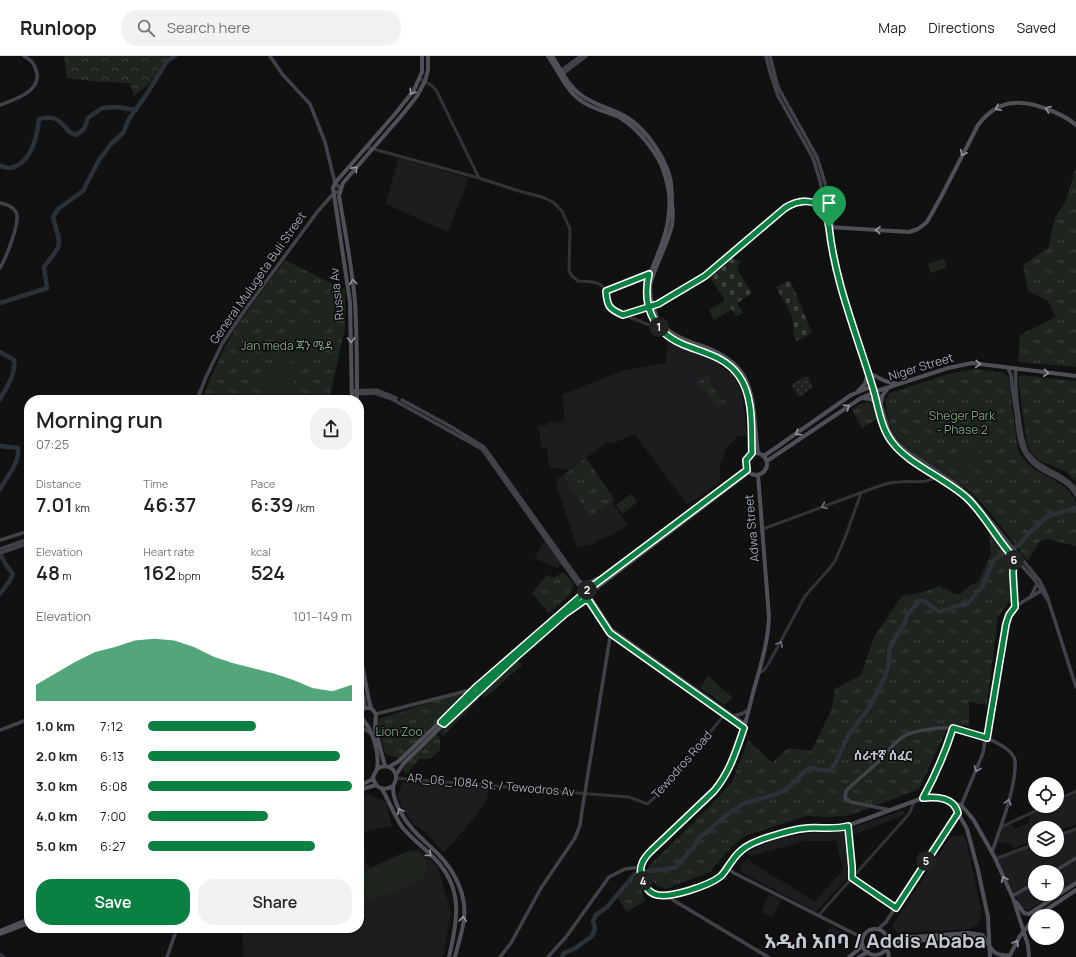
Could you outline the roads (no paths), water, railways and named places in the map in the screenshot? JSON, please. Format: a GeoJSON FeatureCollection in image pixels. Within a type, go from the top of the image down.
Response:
{"type":"FeatureCollection","features":[{"type":"Feature","properties":{"kind":"main road"},"geometry":{"type":"LineString","coordinates":[[0,105],[22,96],[35,84],[37,76],[35,66],[24,56]]}},
{"type":"Feature","properties":{"kind":"main road"},"geometry":{"type":"LineString","coordinates":[[270,56],[283,75],[310,104],[325,142],[336,183],[340,189],[343,183],[417,96],[425,81],[428,70],[428,56]]}},
{"type":"Feature","properties":{"kind":"main road"},"geometry":{"type":"LineString","coordinates":[[336,183],[410,96],[420,79],[422,72],[422,56]]}},
{"type":"Feature","properties":{"kind":"main road"},"geometry":{"type":"LineString","coordinates":[[548,56],[580,95],[598,105],[617,112],[635,124],[652,142],[666,166],[672,190],[672,225],[651,274],[647,301],[658,325],[666,334],[674,340],[723,360],[736,372],[744,384],[748,398],[752,453],[746,460],[748,471]]}},
{"type":"Feature","properties":{"kind":"main road"},"geometry":{"type":"LineString","coordinates":[[552,56],[561,73]]}},
{"type":"Feature","properties":{"kind":"main road"},"geometry":{"type":"LineString","coordinates":[[561,73],[581,56]]}},
{"type":"Feature","properties":{"kind":"main road"},"geometry":{"type":"LineString","coordinates":[[561,73],[586,56]]}},
{"type":"Feature","properties":{"kind":"main road"},"geometry":{"type":"LineString","coordinates":[[766,56],[778,96],[813,158],[820,181],[825,212],[831,227]]}},
{"type":"Feature","properties":{"kind":"main road"},"geometry":{"type":"LineString","coordinates":[[770,56],[779,89],[817,157],[825,183],[831,227],[832,255],[838,280],[868,373],[889,430],[900,448],[938,474],[968,499],[1043,590]]}},
{"type":"Feature","properties":{"kind":"main road"},"geometry":{"type":"LineString","coordinates":[[831,227],[909,232],[921,227],[926,222],[941,198],[978,125],[982,119],[998,107],[1015,102],[1029,103],[1068,118],[1076,126]]}},
{"type":"Feature","properties":{"kind":"main road","name":"Russia Av"},"geometry":{"type":"LineString","coordinates":[[336,183],[333,188],[333,194],[350,302],[352,392]]}},
{"type":"Feature","properties":{"kind":"main road","name":"Russia Av"},"geometry":{"type":"LineString","coordinates":[[340,189],[339,196],[349,256],[356,328],[357,393]]}},
{"type":"Feature","properties":{"kind":"main road","name":"General Mulugeta Buli Street"},"geometry":{"type":"LineString","coordinates":[[199,395],[222,344],[284,255],[318,211],[333,194],[340,189]]}},
{"type":"Feature","properties":{"kind":"main road"},"geometry":{"type":"LineString","coordinates":[[0,203],[11,207],[16,212],[17,220],[7,254],[0,268]]}},
{"type":"Feature","properties":{"kind":"main road"},"geometry":{"type":"LineString","coordinates":[[344,257],[349,256]]}},
{"type":"Feature","properties":{"kind":"main road"},"geometry":{"type":"LineString","coordinates":[[655,318],[676,336],[683,340],[718,352],[731,360],[740,369],[746,379],[752,398],[758,453]]}},
{"type":"Feature","properties":{"kind":"main road","name":"Niger Street"},"geometry":{"type":"LineString","coordinates":[[767,461],[861,398],[948,368],[977,363],[1076,376]]}},
{"type":"Feature","properties":{"kind":"main road"},"geometry":{"type":"LineString","coordinates":[[1008,368],[1011,375],[1021,448],[1036,462],[1068,480],[1076,489]]}},
{"type":"Feature","properties":{"kind":"main road"},"geometry":{"type":"LineString","coordinates":[[1016,368],[1016,390],[1026,452],[1035,466],[1067,484],[1076,495]]}},
{"type":"Feature","properties":{"kind":"main road"},"geometry":{"type":"LineString","coordinates":[[868,373],[884,381],[900,384]]}},
{"type":"Feature","properties":{"kind":"main road"},"geometry":{"type":"LineString","coordinates":[[856,393],[864,384],[868,373]]}},
{"type":"Feature","properties":{"kind":"main road"},"geometry":{"type":"LineString","coordinates":[[764,456],[856,393],[873,386]]}},
{"type":"Feature","properties":{"kind":"main road"},"geometry":{"type":"LineString","coordinates":[[880,405],[882,396],[888,388]]}},
{"type":"Feature","properties":{"kind":"main road"},"geometry":{"type":"LineString","coordinates":[[352,392],[378,394],[392,399],[413,408],[483,448],[580,582],[589,601],[611,631],[726,713],[744,728]]}},
{"type":"Feature","properties":{"kind":"main road"},"geometry":{"type":"LineString","coordinates":[[861,398],[871,399],[880,405]]}},
{"type":"Feature","properties":{"kind":"main road"},"geometry":{"type":"LineString","coordinates":[[483,448],[586,593],[611,631],[580,825],[575,838],[541,888],[511,943],[500,957]]}},
{"type":"Feature","properties":{"kind":"main road"},"geometry":{"type":"LineString","coordinates":[[748,471],[758,475],[766,470],[767,461],[764,456],[758,453],[752,453]]}},
{"type":"Feature","properties":{"kind":"main road"},"geometry":{"type":"LineString","coordinates":[[377,769],[387,767],[399,761],[565,614],[586,593],[748,471]]}},
{"type":"Feature","properties":{"kind":"main road"},"geometry":{"type":"LineString","coordinates":[[455,957],[464,918],[461,891],[453,874],[443,860],[408,824],[396,804],[393,786],[396,776],[403,764],[475,688],[607,574],[748,471]]}},
{"type":"Feature","properties":{"kind":"main road","name":"Adwa Street"},"geometry":{"type":"LineString","coordinates":[[641,867],[646,856],[722,782],[731,766],[744,728],[768,637],[769,617],[758,475]]}},
{"type":"Feature","properties":{"kind":"main road"},"geometry":{"type":"LineString","coordinates":[[0,540],[24,533]]}},
{"type":"Feature","properties":{"kind":"main road"},"geometry":{"type":"LineString","coordinates":[[0,549],[24,541]]}},
{"type":"Feature","properties":{"kind":"main road"},"geometry":{"type":"LineString","coordinates":[[0,553],[24,545]]}},
{"type":"Feature","properties":{"kind":"main road"},"geometry":{"type":"LineString","coordinates":[[1014,555],[1035,575],[1043,590],[1076,687]]}},
{"type":"Feature","properties":{"kind":"main road"},"geometry":{"type":"LineString","coordinates":[[1014,555],[1013,573],[1015,607]]}},
{"type":"Feature","properties":{"kind":"main road"},"geometry":{"type":"LineString","coordinates":[[580,582],[582,584],[587,584],[607,574]]}},
{"type":"Feature","properties":{"kind":"main road"},"geometry":{"type":"LineString","coordinates":[[1031,597],[1037,584]]}},
{"type":"Feature","properties":{"kind":"main road"},"geometry":{"type":"LineString","coordinates":[[878,929],[886,922],[896,908],[962,806],[983,753],[987,738],[1006,624],[1009,615],[1015,607],[1043,590]]}},
{"type":"Feature","properties":{"kind":"main road"},"geometry":{"type":"LineString","coordinates":[[565,614],[585,600],[589,601]]}},
{"type":"Feature","properties":{"kind":"main road"},"geometry":{"type":"LineString","coordinates":[[364,677],[368,701],[376,714]]}},
{"type":"Feature","properties":{"kind":"main road"},"geometry":{"type":"LineString","coordinates":[[376,714],[475,688],[480,690]]}},
{"type":"Feature","properties":{"kind":"main road"},"geometry":{"type":"LineString","coordinates":[[364,710],[371,708]]}},
{"type":"Feature","properties":{"kind":"main road"},"geometry":{"type":"LineString","coordinates":[[733,716],[749,710]]}},
{"type":"Feature","properties":{"kind":"main road"},"geometry":{"type":"LineString","coordinates":[[726,713],[745,723]]}},
{"type":"Feature","properties":{"kind":"main road"},"geometry":{"type":"LineString","coordinates":[[376,714],[372,734],[377,757],[377,769],[373,779],[376,785],[382,789],[403,827],[441,865],[449,877],[453,889],[457,904],[457,915],[449,957]]}},
{"type":"Feature","properties":{"kind":"main road"},"geometry":{"type":"LineString","coordinates":[[0,730],[24,721]]}},
{"type":"Feature","properties":{"kind":"main road"},"geometry":{"type":"LineString","coordinates":[[364,721],[372,728],[387,767],[392,769],[396,776]]}},
{"type":"Feature","properties":{"kind":"main road"},"geometry":{"type":"LineString","coordinates":[[890,810],[851,802],[845,798],[846,791],[880,760],[897,741],[909,733],[953,728],[987,738],[1010,752],[1016,761],[1014,780],[1001,827],[992,852]]}},
{"type":"Feature","properties":{"kind":"main road"},"geometry":{"type":"LineString","coordinates":[[364,729],[372,734]]}},
{"type":"Feature","properties":{"kind":"main road"},"geometry":{"type":"LineString","coordinates":[[364,784],[373,779]]}},
{"type":"Feature","properties":{"kind":"main road"},"geometry":{"type":"LineString","coordinates":[[364,789],[376,785]]}},
{"type":"Feature","properties":{"kind":"main road"},"geometry":{"type":"LineString","coordinates":[[382,789],[393,786]]}},
{"type":"Feature","properties":{"kind":"main road"},"geometry":{"type":"LineString","coordinates":[[548,957],[566,937],[609,877],[625,869],[641,867],[642,880],[644,885],[651,892],[660,895],[686,892],[720,876],[743,848],[758,841],[796,830],[848,826],[923,798],[938,798],[962,806],[971,815],[992,852],[1012,897],[1028,945],[1029,957]]}},
{"type":"Feature","properties":{"kind":"main road"},"geometry":{"type":"LineString","coordinates":[[952,803],[967,829],[978,870],[988,917],[990,957]]}},
{"type":"Feature","properties":{"kind":"main road"},"geometry":{"type":"LineString","coordinates":[[403,827],[408,824]]}},
{"type":"Feature","properties":{"kind":"main road"},"geometry":{"type":"LineString","coordinates":[[1064,865],[1076,858]]}},
{"type":"Feature","properties":{"kind":"main road"},"geometry":{"type":"LineString","coordinates":[[727,868],[734,873],[863,938]]}},
{"type":"Feature","properties":{"kind":"main road"},"geometry":{"type":"LineString","coordinates":[[1012,897],[1022,912],[1026,914],[1031,913],[1076,883]]}},
{"type":"Feature","properties":{"kind":"main road"},"geometry":{"type":"LineString","coordinates":[[1012,897],[1028,887]]}},
{"type":"Feature","properties":{"kind":"main road"},"geometry":{"type":"LineString","coordinates":[[1048,909],[1076,890]]}},
{"type":"Feature","properties":{"kind":"main road"},"geometry":{"type":"LineString","coordinates":[[667,894],[673,900],[768,957]]}},
{"type":"Feature","properties":{"kind":"main road"},"geometry":{"type":"LineString","coordinates":[[0,933],[24,921]]}},
{"type":"Feature","properties":{"kind":"main road"},"geometry":{"type":"LineString","coordinates":[[0,933],[24,925]]}},
{"type":"Feature","properties":{"kind":"main road"},"geometry":{"type":"LineString","coordinates":[[862,944],[868,952],[880,956],[889,945],[970,937],[981,938],[987,941],[990,948],[997,955],[1009,956],[1028,927]]}},
{"type":"Feature","properties":{"kind":"main road"},"geometry":{"type":"LineString","coordinates":[[850,957],[859,949],[863,938],[868,931],[878,929],[882,930],[886,934],[890,957]]}},
{"type":"Feature","properties":{"kind":"main road"},"geometry":{"type":"LineString","coordinates":[[167,957],[175,933]]}},
{"type":"Feature","properties":{"kind":"main road"},"geometry":{"type":"LineString","coordinates":[[859,957],[868,952]]}},
{"type":"Feature","properties":{"kind":"street"},"geometry":{"type":"LineString","coordinates":[[420,79],[436,90],[479,178]]}},
{"type":"Feature","properties":{"kind":"street"},"geometry":{"type":"LineString","coordinates":[[366,147],[479,178],[519,192],[542,197],[553,202],[562,211],[570,229],[569,269],[572,275],[578,281],[590,281],[606,291],[608,304],[611,310],[652,326],[658,325]]}},
{"type":"Feature","properties":{"kind":"street"},"geometry":{"type":"LineString","coordinates":[[623,315],[658,304],[705,276],[790,205],[801,201],[824,204]]}},
{"type":"Feature","properties":{"kind":"street"},"geometry":{"type":"LineString","coordinates":[[818,204],[825,212]]}},
{"type":"Feature","properties":{"kind":"street"},"geometry":{"type":"LineString","coordinates":[[606,291],[651,274]]}},
{"type":"Feature","properties":{"kind":"street"},"geometry":{"type":"LineString","coordinates":[[763,529],[879,486],[898,482],[929,480],[938,474]]}},
{"type":"Feature","properties":{"kind":"street"},"geometry":{"type":"LineString","coordinates":[[759,673],[770,663],[805,596],[835,561],[861,493]]}},
{"type":"Feature","properties":{"kind":"street","name":"Tewodros Road"},"geometry":{"type":"LineString","coordinates":[[585,793],[629,797],[647,804],[650,803],[668,784],[726,713]]}},
{"type":"Feature","properties":{"kind":"street"},"geometry":{"type":"LineString","coordinates":[[923,798],[947,748],[953,728]]}},
{"type":"Feature","properties":{"kind":"street","name":"AR_06_1084 St. / Tewodros Av"},"geometry":{"type":"LineString","coordinates":[[396,776],[585,793]]}},
{"type":"Feature","properties":{"kind":"street"},"geometry":{"type":"LineString","coordinates":[[1064,797],[1076,791]]}},
{"type":"Feature","properties":{"kind":"street"},"geometry":{"type":"LineString","coordinates":[[819,915],[909,814],[915,801]]}},
{"type":"Feature","properties":{"kind":"street"},"geometry":{"type":"LineString","coordinates":[[1001,827],[1031,813]]}},
{"type":"Feature","properties":{"kind":"street"},"geometry":{"type":"LineString","coordinates":[[848,826],[852,878]]}},
{"type":"Feature","properties":{"kind":"street"},"geometry":{"type":"LineString","coordinates":[[1064,833],[1076,829]]}},
{"type":"Feature","properties":{"kind":"street"},"geometry":{"type":"LineString","coordinates":[[995,860],[1028,847]]}},
{"type":"Feature","properties":{"kind":"street"},"geometry":{"type":"LineString","coordinates":[[852,878],[896,908]]}},
{"type":"Feature","properties":{"kind":"street"},"geometry":{"type":"LineString","coordinates":[[0,954],[4,957]]}},
{"type":"Feature","properties":{"kind":"waterway"},"geometry":{"type":"LineString","coordinates":[[0,303],[47,288],[44,267],[55,252],[59,243],[53,217],[58,209],[83,191],[99,160],[112,143],[123,133],[129,119],[167,61],[175,56]]}},
{"type":"Feature","properties":{"kind":"waterway"},"geometry":{"type":"LineString","coordinates":[[0,166],[9,168],[17,166],[28,156],[37,134],[39,119],[54,118],[62,123],[71,133],[76,135],[84,129],[88,118],[102,108],[116,107],[136,110]]}},
{"type":"Feature","properties":{"kind":"waterway"},"geometry":{"type":"LineString","coordinates":[[0,352],[14,360],[14,370],[0,399]]}},
{"type":"Feature","properties":{"kind":"waterway"},"geometry":{"type":"LineString","coordinates":[[0,446],[18,448],[15,464],[0,489]]}},
{"type":"Feature","properties":{"kind":"waterway"},"geometry":{"type":"LineString","coordinates":[[562,957],[564,953],[574,949],[592,936],[595,929],[593,921],[596,915],[607,907],[635,874],[675,868],[693,848],[700,837],[742,804],[784,791],[809,768],[826,771],[830,770],[835,764],[849,734],[869,708],[885,677],[889,662],[889,651],[896,636],[905,623],[907,615],[919,601],[924,601],[940,612],[967,604],[982,587],[993,561],[1000,555],[1019,545],[1028,534],[1048,516],[1076,508]]}},
{"type":"Feature","properties":{"kind":"waterway"},"geometry":{"type":"LineString","coordinates":[[0,554],[13,574],[0,594]]}},
{"type":"Feature","properties":{"kind":"district","name":"ሰራተኛ ሰፈር"},"geometry":{"type":"Point","coordinates":[883,755]}},
{"type":"Feature","properties":{"kind":"district","name":"አዲስ አበባ / Addis Ababa"},"geometry":{"type":"Point","coordinates":[875,941]}},
{"type":"Feature","properties":{"kind":"park label","name":"Jan meda ጃን ሜዳ"},"geometry":{"type":"Point","coordinates":[287,346]}},
{"type":"Feature","properties":{"kind":"park label","name":"Sheger Park - Phase 2"},"geometry":{"type":"Point","coordinates":[962,423]}},
{"type":"Feature","properties":{"kind":"park label","name":"Lion Zoo"},"geometry":{"type":"Point","coordinates":[399,732]}}]}
